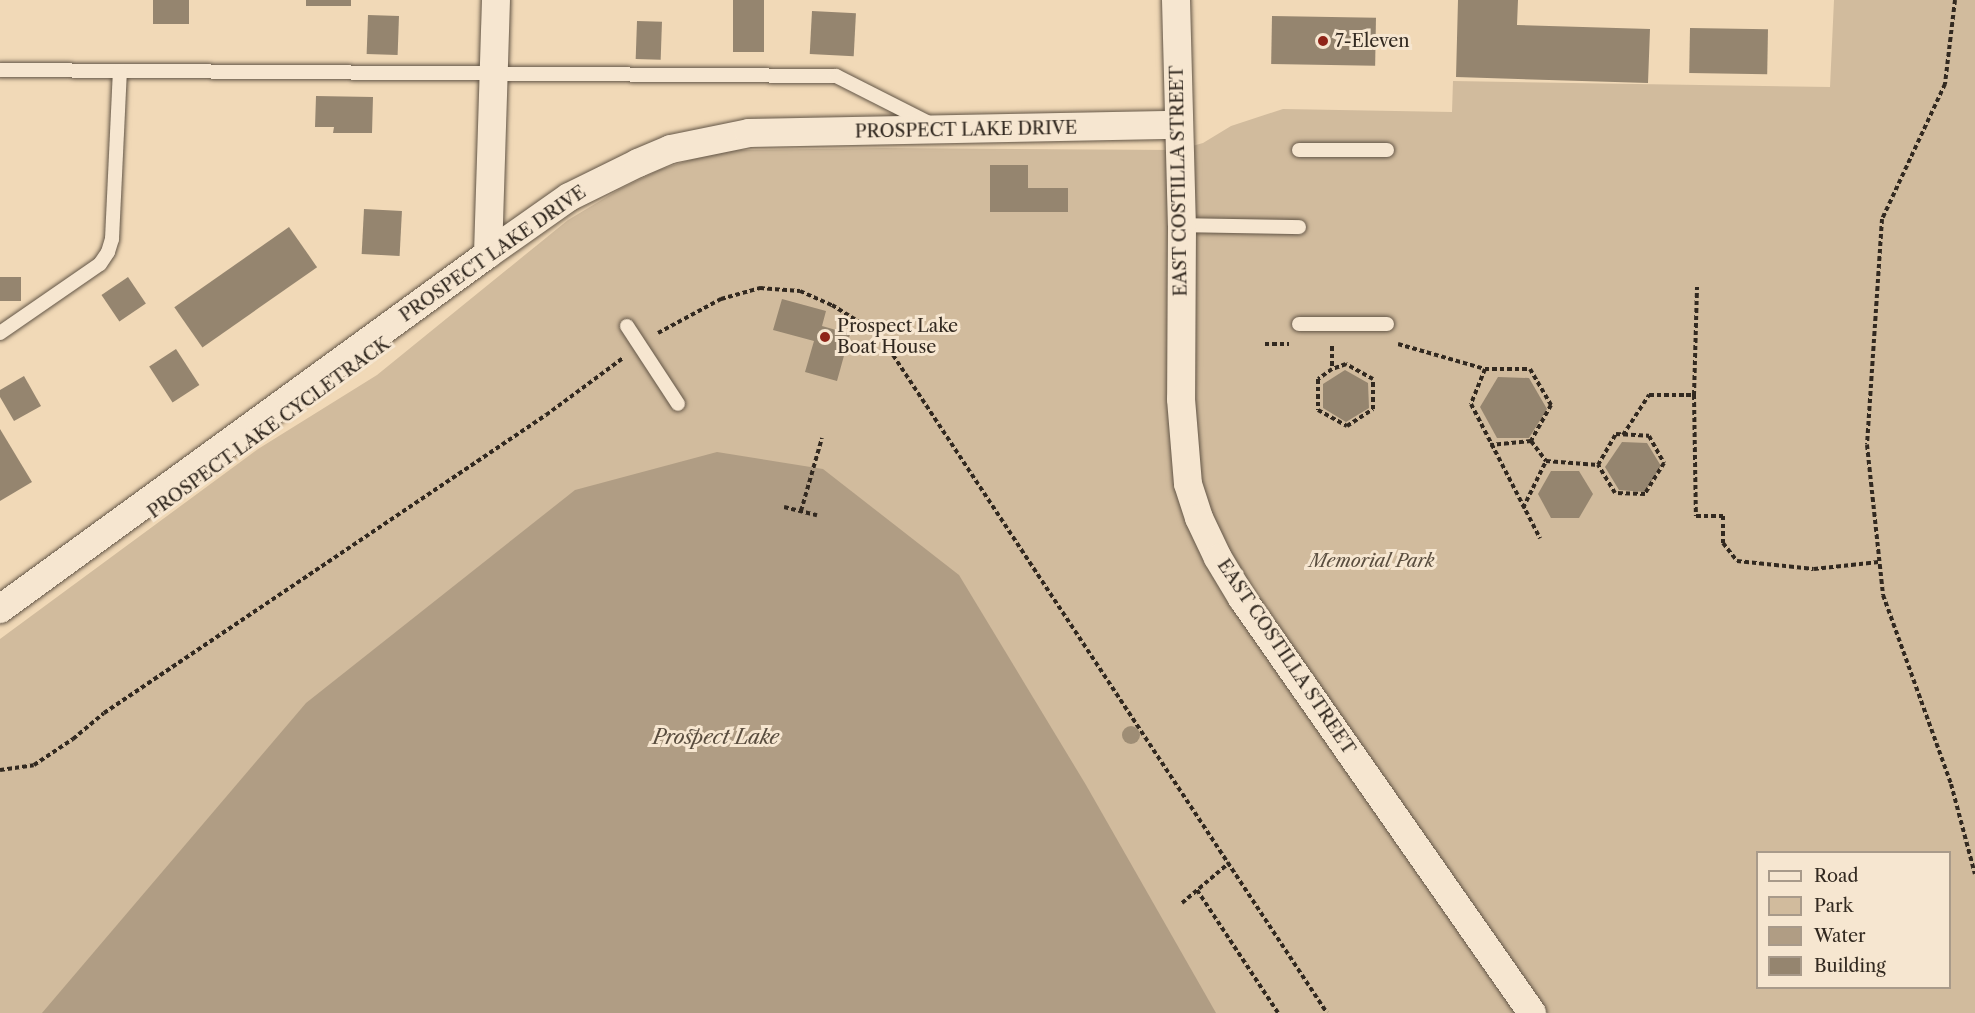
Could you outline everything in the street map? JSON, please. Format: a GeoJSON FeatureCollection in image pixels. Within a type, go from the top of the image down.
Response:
{"type":"FeatureCollection","features":[{"type":"Feature","properties":{"kind":"street"},"geometry":{"type":"LineString","coordinates":[[488,254],[496,0]]}},
{"type":"Feature","properties":{"kind":"street","name":"EAST COSTILLA STREET"},"geometry":{"type":"LineString","coordinates":[[1176,0],[1177,126],[1182,225],[1181,399],[1188,484],[1199,518],[1218,558],[1242,597],[1532,1013]]}},
{"type":"Feature","properties":{"kind":"street","name":"PROSPECT LAKE DRIVE"},"geometry":{"type":"LineString","coordinates":[[0,609],[569,197],[671,149],[749,134],[1177,126]]}},
{"type":"Feature","properties":{"kind":"lane"},"geometry":{"type":"LineString","coordinates":[[0,70],[836,76],[944,131]]}},
{"type":"Feature","properties":{"kind":"lane"},"geometry":{"type":"LineString","coordinates":[[0,333],[100,264],[108,252],[112,239],[120,71]]}},
{"type":"Feature","properties":{"kind":"lane"},"geometry":{"type":"LineString","coordinates":[[1299,150],[1388,150]]}},
{"type":"Feature","properties":{"kind":"lane"},"geometry":{"type":"LineString","coordinates":[[1182,225],[1299,227]]}},
{"type":"Feature","properties":{"kind":"lane"},"geometry":{"type":"LineString","coordinates":[[1299,324],[1388,324]]}},
{"type":"Feature","properties":{"kind":"lane"},"geometry":{"type":"LineString","coordinates":[[627,326],[678,404]]}},
{"type":"Feature","properties":{"kind":"path"},"geometry":{"type":"LineString","coordinates":[[1955,0],[1945,84],[1881,219],[1867,445],[1882,595],[1951,784],[1975,874]]}},
{"type":"Feature","properties":{"kind":"path"},"geometry":{"type":"LineString","coordinates":[[1697,287],[1694,395],[1696,516],[1723,516],[1723,543],[1737,561],[1814,569],[1880,562]]}},
{"type":"Feature","properties":{"kind":"path"},"geometry":{"type":"LineString","coordinates":[[0,770],[34,765],[73,739],[104,712],[546,415],[660,332],[721,299],[760,288],[800,291],[832,305],[872,330],[889,349],[1327,1013]]}},
{"type":"Feature","properties":{"kind":"path"},"geometry":{"type":"LineString","coordinates":[[1332,324],[1332,369]]}},
{"type":"Feature","properties":{"kind":"path"},"geometry":{"type":"LineString","coordinates":[[1265,344],[1298,344]]}},
{"type":"Feature","properties":{"kind":"path"},"geometry":{"type":"LineString","coordinates":[[1320,344],[1343,344]]}},
{"type":"Feature","properties":{"kind":"path"},"geometry":{"type":"LineString","coordinates":[[1389,344],[1400,344],[1485,369],[1530,369],[1551,405],[1532,441]]}},
{"type":"Feature","properties":{"kind":"path"},"geometry":{"type":"LineString","coordinates":[[1346,364],[1373,379],[1373,409],[1347,426],[1318,410],[1318,379],[1332,369],[1346,364]]}},
{"type":"Feature","properties":{"kind":"path"},"geometry":{"type":"LineString","coordinates":[[1485,369],[1471,404],[1490,445],[1540,538]]}},
{"type":"Feature","properties":{"kind":"path"},"geometry":{"type":"LineString","coordinates":[[1623,435],[1649,395],[1694,395]]}},
{"type":"Feature","properties":{"kind":"path"},"geometry":{"type":"LineString","coordinates":[[1616,434],[1649,436],[1664,463],[1645,494],[1615,493],[1598,465],[1616,434]]}},
{"type":"Feature","properties":{"kind":"path"},"geometry":{"type":"LineString","coordinates":[[801,511],[822,438]]}},
{"type":"Feature","properties":{"kind":"path"},"geometry":{"type":"LineString","coordinates":[[1490,445],[1532,441]]}},
{"type":"Feature","properties":{"kind":"path"},"geometry":{"type":"LineString","coordinates":[[1532,441],[1546,461]]}},
{"type":"Feature","properties":{"kind":"path"},"geometry":{"type":"LineString","coordinates":[[1546,461],[1598,465]]}},
{"type":"Feature","properties":{"kind":"path"},"geometry":{"type":"LineString","coordinates":[[1523,508],[1546,461]]}},
{"type":"Feature","properties":{"kind":"path"},"geometry":{"type":"LineString","coordinates":[[784,507],[817,515]]}},
{"type":"Feature","properties":{"kind":"path"},"geometry":{"type":"LineString","coordinates":[[1182,903],[1229,863]]}},
{"type":"Feature","properties":{"kind":"path"},"geometry":{"type":"LineString","coordinates":[[1197,890],[1278,1013]]}},
{"type":"Feature","properties":{"kind":"green space","name":"Memorial Park"},"geometry":{"type":"Polygon","coordinates":[[[1834,0],[1975,0],[1975,1013],[0,1013],[0,639],[258,449],[377,375],[568,220],[620,189],[659,170],[699,157],[737,150],[884,148],[1178,150],[1203,143],[1231,126],[1283,109],[1452,112],[1453,81],[1830,87],[1834,0]]]}},
{"type":"Feature","properties":{"kind":"water","name":"Prospect Lake"},"geometry":{"type":"Polygon","coordinates":[[[717,452],[823,469],[959,575],[1086,785],[1216,1013],[42,1013],[306,703],[575,490],[717,452]]]}},
{"type":"Feature","properties":{"kind":"building"},"geometry":{"type":"Polygon","coordinates":[[[153,0],[189,0],[189,24],[153,24],[153,0]]]}},
{"type":"Feature","properties":{"kind":"building"},"geometry":{"type":"Polygon","coordinates":[[[306,0],[351,0],[351,6],[306,6],[306,0]]]}},
{"type":"Feature","properties":{"kind":"building"},"geometry":{"type":"Polygon","coordinates":[[[733,0],[764,0],[764,52],[733,52],[733,0]]]}},
{"type":"Feature","properties":{"kind":"building"},"geometry":{"type":"Polygon","coordinates":[[[1458,0],[1518,0],[1517,25],[1650,29],[1648,83],[1456,77],[1458,0]]]}},
{"type":"Feature","properties":{"kind":"building"},"geometry":{"type":"Polygon","coordinates":[[[812,11],[856,13],[854,56],[810,54],[812,11]]]}},
{"type":"Feature","properties":{"kind":"building"},"geometry":{"type":"Polygon","coordinates":[[[368,15],[399,16],[398,55],[367,54],[368,15]]]}},
{"type":"Feature","properties":{"kind":"building","name":"7-Eleven"},"geometry":{"type":"Polygon","coordinates":[[[1272,16],[1376,18],[1375,66],[1271,64],[1272,16]]]}},
{"type":"Feature","properties":{"kind":"building"},"geometry":{"type":"Polygon","coordinates":[[[637,21],[662,22],[661,60],[636,59],[637,21]]]}},
{"type":"Feature","properties":{"kind":"building"},"geometry":{"type":"Polygon","coordinates":[[[1690,28],[1768,29],[1767,74],[1689,73],[1690,28]]]}},
{"type":"Feature","properties":{"kind":"building"},"geometry":{"type":"Polygon","coordinates":[[[316,96],[373,97],[372,133],[333,133],[334,127],[315,127],[316,96]]]}},
{"type":"Feature","properties":{"kind":"building"},"geometry":{"type":"Polygon","coordinates":[[[990,165],[1028,165],[1028,188],[1068,188],[1068,212],[990,212],[990,165]]]}},
{"type":"Feature","properties":{"kind":"building"},"geometry":{"type":"Polygon","coordinates":[[[364,209],[402,211],[400,256],[362,254],[364,209]]]}},
{"type":"Feature","properties":{"kind":"building"},"geometry":{"type":"Polygon","coordinates":[[[289,227],[317,267],[202,347],[174,307],[289,227]]]}},
{"type":"Feature","properties":{"kind":"building"},"geometry":{"type":"Polygon","coordinates":[[[0,277],[21,277],[21,301],[0,301],[0,277]]]}},
{"type":"Feature","properties":{"kind":"building"},"geometry":{"type":"Polygon","coordinates":[[[128,277],[146,304],[119,321],[101,295],[128,277]]]}},
{"type":"Feature","properties":{"kind":"building","name":"Prospect Lake Boat House"},"geometry":{"type":"Polygon","coordinates":[[[782,299],[826,311],[822,326],[850,334],[837,381],[805,372],[814,341],[773,330],[782,299]]]}},
{"type":"Feature","properties":{"kind":"building"},"geometry":{"type":"Polygon","coordinates":[[[176,349],[199,385],[173,402],[149,366],[176,349]]]}},
{"type":"Feature","properties":{"kind":"building"},"geometry":{"type":"Polygon","coordinates":[[[1345,370],[1368,383],[1369,408],[1346,422],[1323,408],[1323,384],[1345,370]]]}},
{"type":"Feature","properties":{"kind":"building"},"geometry":{"type":"Polygon","coordinates":[[[24,376],[41,406],[14,421],[0,397],[0,390],[24,376]]]}},
{"type":"Feature","properties":{"kind":"building"},"geometry":{"type":"Polygon","coordinates":[[[1498,377],[1529,378],[1547,409],[1529,438],[1497,438],[1480,407],[1498,377]]]}},
{"type":"Feature","properties":{"kind":"building"},"geometry":{"type":"Polygon","coordinates":[[[0,429],[32,482],[0,501],[0,429]]]}},
{"type":"Feature","properties":{"kind":"building"},"geometry":{"type":"Polygon","coordinates":[[[1622,442],[1647,443],[1661,466],[1645,492],[1619,490],[1605,467],[1622,442]]]}},
{"type":"Feature","properties":{"kind":"building"},"geometry":{"type":"Polygon","coordinates":[[[1551,471],[1579,471],[1593,494],[1579,518],[1551,518],[1538,494],[1551,471]]]}},
{"type":"Feature","properties":{"kind":"place","name":"7-Eleven"},"geometry":{"type":"Point","coordinates":[1323,41]}},
{"type":"Feature","properties":{"kind":"place","name":"Prospect Lake Boat House"},"geometry":{"type":"Point","coordinates":[825,337]}}]}
